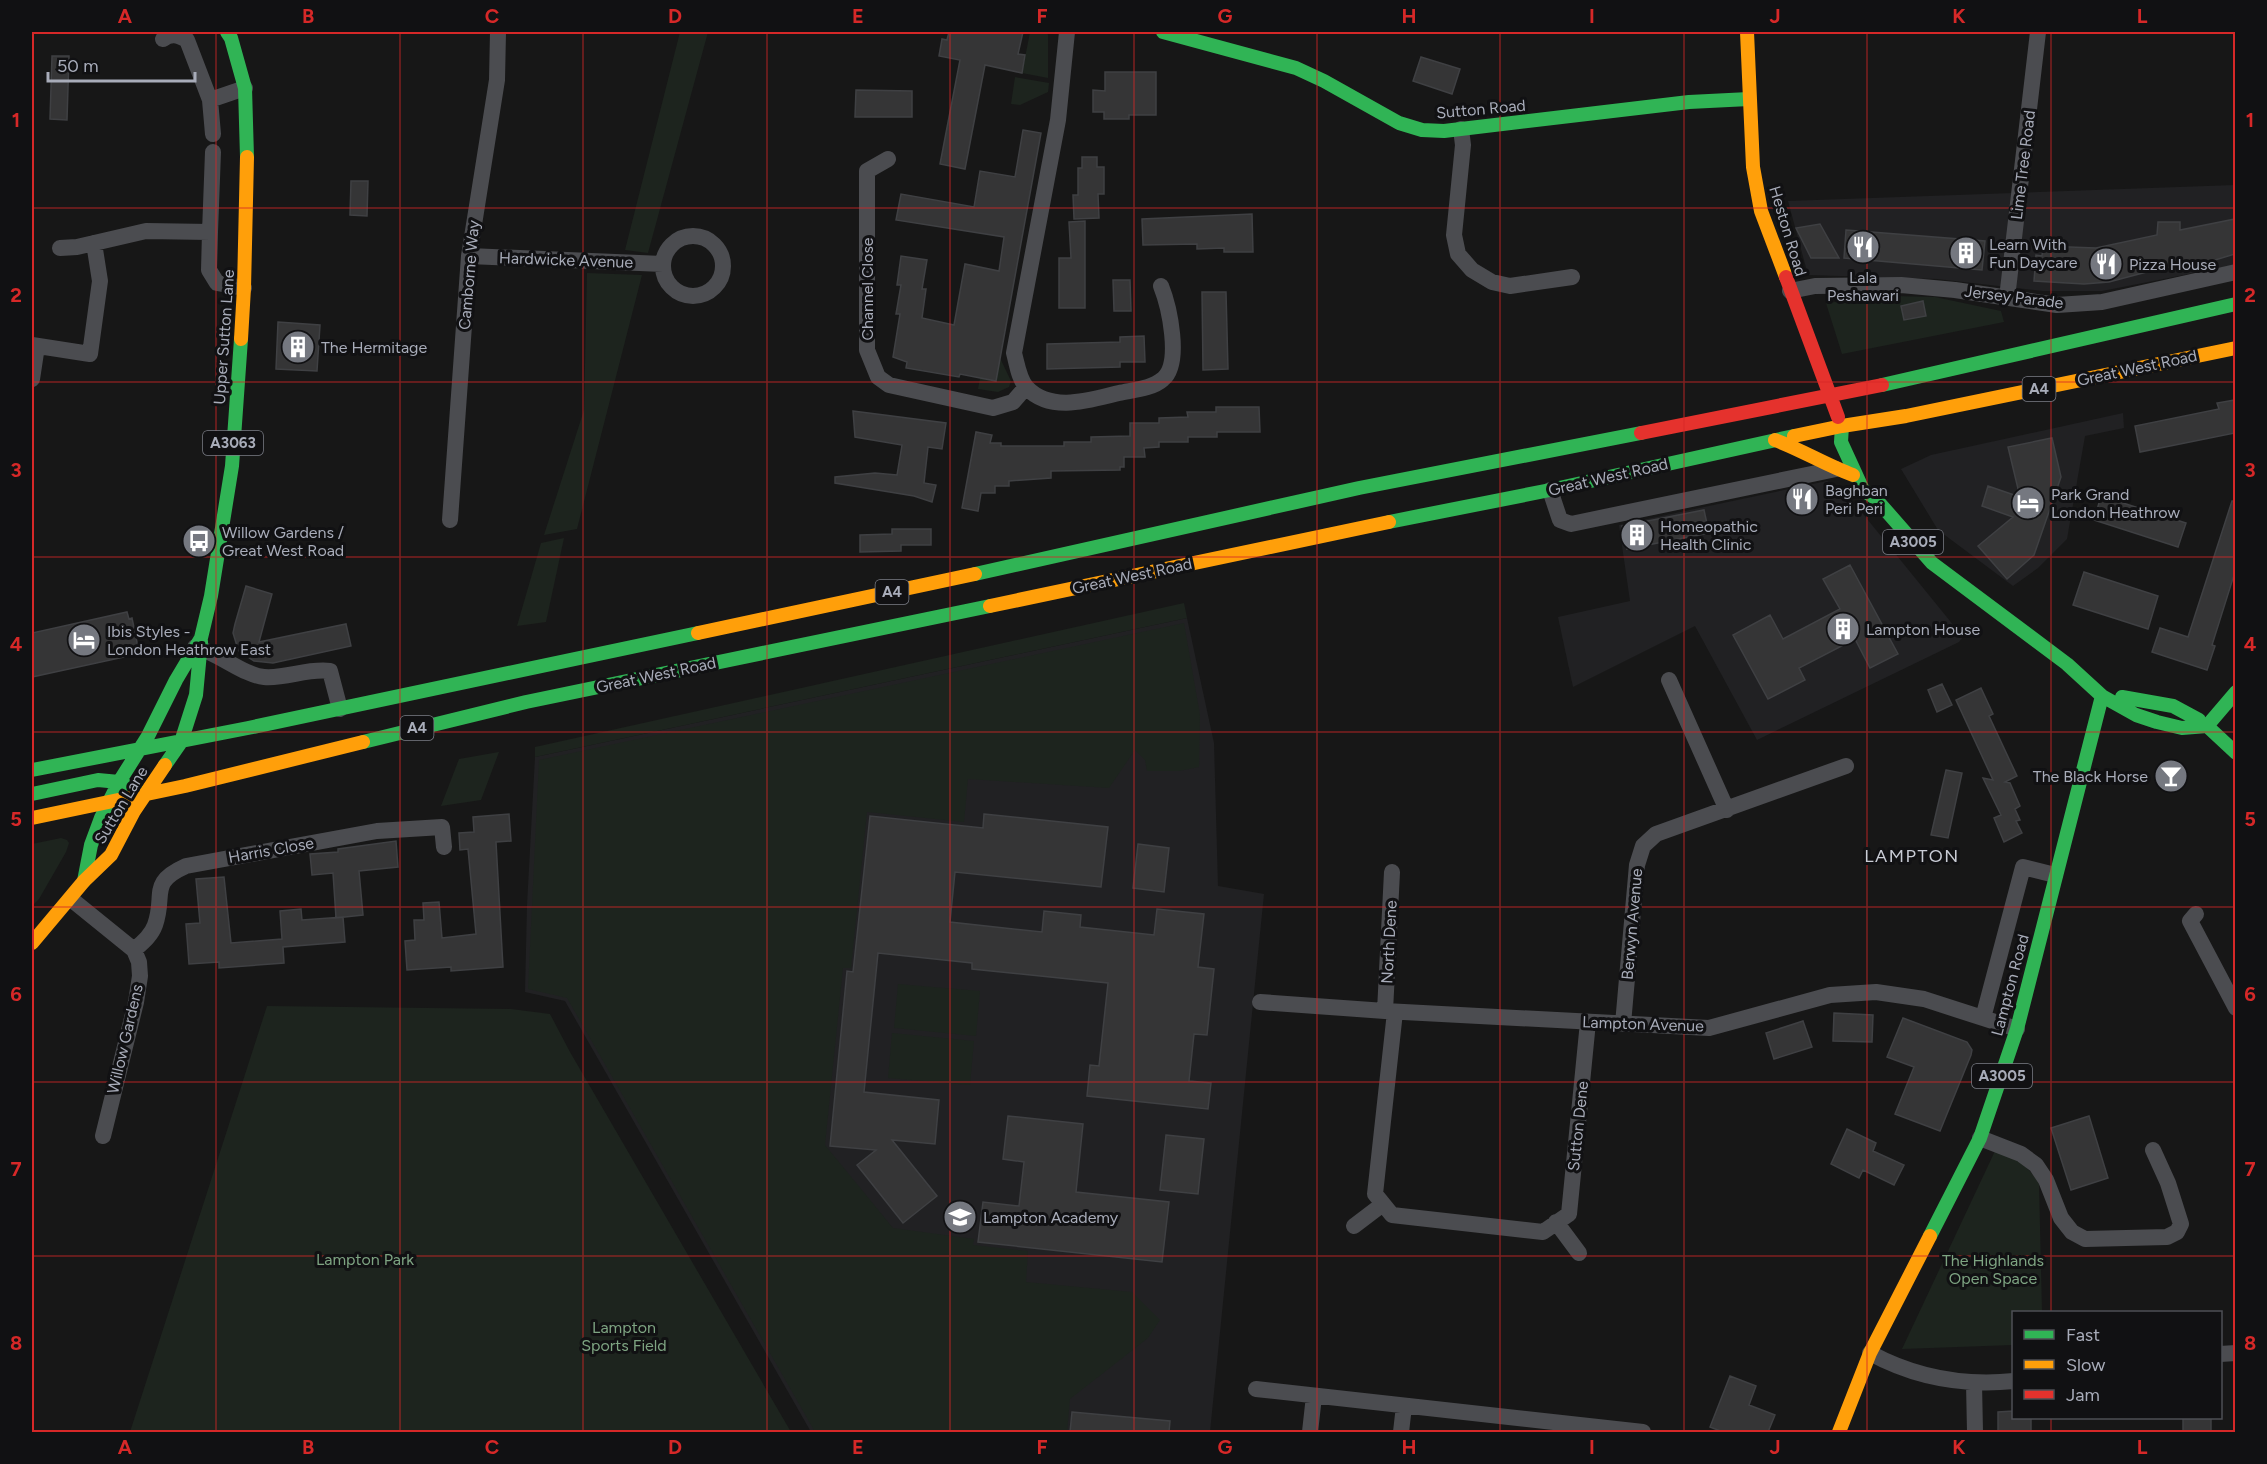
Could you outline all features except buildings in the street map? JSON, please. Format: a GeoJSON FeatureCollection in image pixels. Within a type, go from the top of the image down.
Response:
{"type":"FeatureCollection","features":[{"type":"Feature","properties":{"kind":"main road"},"geometry":{"type":"LineString","coordinates":[[229,35],[244,32]]}},
{"type":"Feature","properties":{"kind":"main road","name":"Sutton Road"},"geometry":{"type":"LineString","coordinates":[[1162,32],[1296,68],[1341,90],[1387,118],[1411,127],[1432,131],[1689,102],[1749,99]]}},
{"type":"Feature","properties":{"kind":"main road","name":"Heston Road"},"geometry":{"type":"LineString","coordinates":[[1747,32],[1754,167],[1761,211],[1829,397]]}},
{"type":"Feature","properties":{"kind":"main road","name":"Upper Sutton Lane"},"geometry":{"type":"LineString","coordinates":[[181,742],[196,695],[199,645],[211,596],[232,466],[244,288],[247,175],[245,88],[229,35]]}},
{"type":"Feature","properties":{"kind":"main road","name":"Great West Road"},"geometry":{"type":"LineString","coordinates":[[32,770],[181,742],[939,582],[1348,490],[1829,397],[2235,304]]}},
{"type":"Feature","properties":{"kind":"main road"},"geometry":{"type":"LineString","coordinates":[[2114,332],[2170,333]]}},
{"type":"Feature","properties":{"kind":"main road","name":"Great West Road"},"geometry":{"type":"LineString","coordinates":[[32,818],[145,795],[526,702],[1550,490],[1774,440],[1906,416],[2235,348]]}},
{"type":"Feature","properties":{"kind":"main road","name":"A3005"},"geometry":{"type":"LineString","coordinates":[[1829,397],[1842,426],[1857,439]]}},
{"type":"Feature","properties":{"kind":"main road","name":"A3005"},"geometry":{"type":"LineString","coordinates":[[1842,426],[1841,442],[1854,475],[1863,490],[1875,498],[1932,563],[2067,664],[2102,696],[2136,715],[2157,722],[2182,728],[2207,726]]}},
{"type":"Feature","properties":{"kind":"main road"},"geometry":{"type":"LineString","coordinates":[[1774,440],[1804,451],[1836,469],[1854,475]]}},
{"type":"Feature","properties":{"kind":"main road"},"geometry":{"type":"LineString","coordinates":[[1874,478],[1875,498]]}},
{"type":"Feature","properties":{"kind":"main road","name":"Upper Sutton Lane"},"geometry":{"type":"LineString","coordinates":[[140,749],[199,645]]}},
{"type":"Feature","properties":{"kind":"main road"},"geometry":{"type":"LineString","coordinates":[[2235,692],[2207,726],[2235,753]]}},
{"type":"Feature","properties":{"kind":"main road","name":"Lampton Road"},"geometry":{"type":"LineString","coordinates":[[1839,1432],[1870,1353],[1980,1138],[2017,1029],[2102,696]]}},
{"type":"Feature","properties":{"kind":"main road","name":"Sutton Lane"},"geometry":{"type":"LineString","coordinates":[[32,943],[84,881],[111,855],[145,795],[181,742]]}},
{"type":"Feature","properties":{"kind":"main road","name":"Sutton Lane"},"geometry":{"type":"LineString","coordinates":[[84,881],[91,844],[108,802],[140,749]]}},
{"type":"Feature","properties":{"kind":"main road"},"geometry":{"type":"LineString","coordinates":[[32,794],[98,780],[118,782],[145,795]]}},
{"type":"Feature","properties":{"kind":"street","name":"Camborne Way"},"geometry":{"type":"LineString","coordinates":[[450,520],[469,256],[498,80],[498,32]]}},
{"type":"Feature","properties":{"kind":"street"},"geometry":{"type":"LineString","coordinates":[[1066,32],[1058,120],[1014,353],[1018,370],[1026,387],[1042,398],[1074,404],[1151,386],[1164,379],[1171,363],[1172,340],[1169,306],[1161,286]]}},
{"type":"Feature","properties":{"kind":"street","name":"Lime Tree Road"},"geometry":{"type":"LineString","coordinates":[[2007,298],[2038,32]]}},
{"type":"Feature","properties":{"kind":"street"},"geometry":{"type":"LineString","coordinates":[[163,39],[170,35],[177,35],[187,40],[210,100],[213,134]]}},
{"type":"Feature","properties":{"kind":"street"},"geometry":{"type":"LineString","coordinates":[[210,100],[245,88]]}},
{"type":"Feature","properties":{"kind":"street"},"geometry":{"type":"LineString","coordinates":[[1461,129],[1463,145],[1454,235],[1458,254],[1472,270],[1492,282],[1510,286],[1572,277]]}},
{"type":"Feature","properties":{"kind":"street"},"geometry":{"type":"LineString","coordinates":[[213,152],[209,270],[217,283],[244,288]]}},
{"type":"Feature","properties":{"kind":"street","name":"Channel Close"},"geometry":{"type":"LineString","coordinates":[[888,159],[867,171],[867,350],[878,377],[889,385],[993,408],[1013,402],[1026,387]]}},
{"type":"Feature","properties":{"kind":"street"},"geometry":{"type":"LineString","coordinates":[[60,248],[146,231],[210,231]]}},
{"type":"Feature","properties":{"kind":"street"},"geometry":{"type":"LineString","coordinates":[[32,379],[34,346],[90,354],[100,281],[94,243]]}},
{"type":"Feature","properties":{"kind":"street","name":"Hardwicke Avenue"},"geometry":{"type":"LineString","coordinates":[[469,256],[663,264]]}},
{"type":"Feature","properties":{"kind":"street","name":"Jersey Parade"},"geometry":{"type":"LineString","coordinates":[[1790,291],[1815,286],[1901,285],[2057,304],[2102,302],[2235,272]]}},
{"type":"Feature","properties":{"kind":"street"},"geometry":{"type":"LineString","coordinates":[[2102,302],[2114,332]]}},
{"type":"Feature","properties":{"kind":"street","name":"Great West Road"},"geometry":{"type":"LineString","coordinates":[[1550,490],[1560,520],[1572,524],[1836,469]]}},
{"type":"Feature","properties":{"kind":"street"},"geometry":{"type":"LineString","coordinates":[[199,645],[251,675],[265,678],[318,669],[330,671],[340,709]]}},
{"type":"Feature","properties":{"kind":"street"},"geometry":{"type":"LineString","coordinates":[[1669,681],[1727,810]]}},
{"type":"Feature","properties":{"kind":"street","name":"Berwyn Avenue"},"geometry":{"type":"LineString","coordinates":[[1623,1024],[1637,865],[1643,846],[1656,834],[1846,766]]}},
{"type":"Feature","properties":{"kind":"street","name":"Harris Close"},"geometry":{"type":"LineString","coordinates":[[134,950],[150,935],[155,924],[160,889],[166,877],[186,866],[377,831],[442,827],[444,847]]}},
{"type":"Feature","properties":{"kind":"street"},"geometry":{"type":"LineString","coordinates":[[1983,1018],[2023,867],[2055,875]]}},
{"type":"Feature","properties":{"kind":"street","name":"North Dene"},"geometry":{"type":"LineString","coordinates":[[1390,1011],[1392,872]]}},
{"type":"Feature","properties":{"kind":"street"},"geometry":{"type":"LineString","coordinates":[[71,899],[134,950]]}},
{"type":"Feature","properties":{"kind":"street"},"geometry":{"type":"LineString","coordinates":[[2196,914],[2190,921],[2235,1008]]}},
{"type":"Feature","properties":{"kind":"street","name":"Willow Gardens"},"geometry":{"type":"LineString","coordinates":[[103,1136],[140,976],[139,962],[134,950]]}},
{"type":"Feature","properties":{"kind":"street","name":"Lampton Avenue"},"geometry":{"type":"LineString","coordinates":[[1260,1002],[1709,1028],[1830,995],[1876,992],[1911,996],[2017,1029]]}},
{"type":"Feature","properties":{"kind":"street"},"geometry":{"type":"LineString","coordinates":[[1390,1011],[1375,1194],[1392,1215],[1543,1232],[1556,1222],[1579,1253]]}},
{"type":"Feature","properties":{"kind":"street","name":"Sutton Dene"},"geometry":{"type":"LineString","coordinates":[[1556,1222],[1569,1214],[1588,1022]]}},
{"type":"Feature","properties":{"kind":"street"},"geometry":{"type":"LineString","coordinates":[[1980,1138],[2021,1154],[2036,1165],[2046,1180],[2061,1218],[2072,1232],[2085,1239],[2167,1237],[2177,1232],[2181,1224],[2168,1183],[2153,1150]]}},
{"type":"Feature","properties":{"kind":"street"},"geometry":{"type":"LineString","coordinates":[[1354,1226],[1383,1204]]}},
{"type":"Feature","properties":{"kind":"street"},"geometry":{"type":"LineString","coordinates":[[1870,1353],[1912,1372],[1974,1383],[2012,1381]]}},
{"type":"Feature","properties":{"kind":"street"},"geometry":{"type":"LineString","coordinates":[[1974,1383],[1975,1432]]}},
{"type":"Feature","properties":{"kind":"street"},"geometry":{"type":"LineString","coordinates":[[1256,1389],[1643,1432]]}},
{"type":"Feature","properties":{"kind":"street"},"geometry":{"type":"LineString","coordinates":[[1310,1432],[1314,1396]]}},
{"type":"Feature","properties":{"kind":"street"},"geometry":{"type":"LineString","coordinates":[[1401,1432],[1404,1406]]}},
{"type":"Feature","properties":{"kind":"shaded area"},"geometry":{"type":"Polygon","coordinates":[[[2235,185],[2235,265],[2102,291],[2043,291],[1937,279],[1808,275],[1788,201],[2235,185]]]}},
{"type":"Feature","properties":{"kind":"shaded area"},"geometry":{"type":"Polygon","coordinates":[[[2123,413],[2124,428],[2085,436],[2067,539],[2038,568],[2013,586],[1938,530],[1901,469],[1931,455],[2123,413]]]}},
{"type":"Feature","properties":{"kind":"shaded area"},"geometry":{"type":"Polygon","coordinates":[[[1827,481],[1846,493],[1963,637],[1959,642],[1757,740],[1695,626],[1573,687],[1558,617],[1630,601],[1619,525],[1827,481]]]}},
{"type":"Feature","properties":{"kind":"shaded area","name":"Lampton Academy"},"geometry":{"type":"Polygon","coordinates":[[[1187,618],[1214,743],[1218,886],[1264,894],[1210,1432],[811,1432],[565,1001],[525,992],[535,757],[1187,618]]]}},
{"type":"Feature","properties":{"kind":"green space"},"geometry":{"type":"Polygon","coordinates":[[[680,32],[708,32],[648,253],[625,250],[680,32]]]}},
{"type":"Feature","properties":{"kind":"green space"},"geometry":{"type":"Polygon","coordinates":[[[1030,32],[1047,32],[1048,78],[1022,73],[1030,32]]]}},
{"type":"Feature","properties":{"kind":"green space"},"geometry":{"type":"Polygon","coordinates":[[[1015,77],[1049,83],[1048,92],[1020,105],[1011,104],[1015,77]]]}},
{"type":"Feature","properties":{"kind":"green space"},"geometry":{"type":"Polygon","coordinates":[[[587,273],[642,275],[577,529],[544,535],[584,410],[587,273]]]}},
{"type":"Feature","properties":{"kind":"green space"},"geometry":{"type":"Polygon","coordinates":[[[1892,296],[1935,297],[2001,311],[2004,322],[1842,354],[1826,303],[1892,296]]]}},
{"type":"Feature","properties":{"kind":"green space"},"geometry":{"type":"Polygon","coordinates":[[[1000,358],[1011,381],[1009,387],[998,392],[978,389],[980,378],[996,380],[1000,358]]]}},
{"type":"Feature","properties":{"kind":"green space"},"geometry":{"type":"Polygon","coordinates":[[[564,538],[546,622],[517,626],[541,543],[564,538]]]}},
{"type":"Feature","properties":{"kind":"green space"},"geometry":{"type":"Polygon","coordinates":[[[1184,603],[1187,618],[535,757],[535,747],[1184,603]]]}},
{"type":"Feature","properties":{"kind":"green space"},"geometry":{"type":"Polygon","coordinates":[[[1184,623],[1200,715],[1199,767],[1179,771],[1147,771],[1145,760],[1135,750],[1109,788],[968,779],[964,822],[867,812],[851,968],[843,968],[825,1145],[893,1228],[974,1239],[973,1245],[1028,1251],[1026,1282],[1132,1292],[1160,1320],[1148,1338],[1070,1399],[1067,1432],[815,1432],[567,998],[528,989],[539,760],[1184,623]]]}},
{"type":"Feature","properties":{"kind":"green space"},"geometry":{"type":"Polygon","coordinates":[[[499,752],[481,800],[441,806],[459,759],[499,752]]]}},
{"type":"Feature","properties":{"kind":"green space"},"geometry":{"type":"Polygon","coordinates":[[[61,838],[69,843],[66,852],[39,899],[32,906],[32,844],[61,838]]]}},
{"type":"Feature","properties":{"kind":"green space"},"geometry":{"type":"Polygon","coordinates":[[[898,984],[980,991],[976,1036],[894,1028],[898,984]]]}},
{"type":"Feature","properties":{"kind":"green space","name":"Lampton Park"},"geometry":{"type":"Polygon","coordinates":[[[267,1006],[511,1009],[550,1014],[791,1432],[130,1432],[267,1006]]]}},
{"type":"Feature","properties":{"kind":"green space"},"geometry":{"type":"Polygon","coordinates":[[[892,1033],[974,1041],[970,1085],[888,1078],[892,1033]]]}},
{"type":"Feature","properties":{"kind":"green space","name":"The Highlands Open Space"},"geometry":{"type":"Polygon","coordinates":[[[1995,1151],[2020,1163],[2031,1172],[2039,1184],[2042,1311],[2012,1311],[2012,1345],[1902,1349],[1995,1151]]]}},
{"type":"Feature","properties":{"kind":"traffic: fast"},"geometry":{"type":"LineString","coordinates":[[227,32],[231,38],[245,88],[247,157]]}},
{"type":"Feature","properties":{"kind":"traffic: fast"},"geometry":{"type":"LineString","coordinates":[[1163,32],[1296,68],[1399,123],[1422,130],[1444,131],[1689,102],[1749,99]]}},
{"type":"Feature","properties":{"kind":"traffic: fast"},"geometry":{"type":"LineString","coordinates":[[1882,385],[2236,304]]}},
{"type":"Feature","properties":{"kind":"traffic: fast"},"geometry":{"type":"LineString","coordinates":[[84,881],[91,845],[101,818],[201,638],[211,596],[232,466],[241,339]]}},
{"type":"Feature","properties":{"kind":"traffic: fast"},"geometry":{"type":"LineString","coordinates":[[1842,426],[1841,442],[1863,490],[1875,498],[1932,563],[2067,664],[2102,696],[2136,715],[2157,722],[2182,728],[2207,726]]}},
{"type":"Feature","properties":{"kind":"traffic: fast"},"geometry":{"type":"LineString","coordinates":[[975,574],[1359,488],[1641,433]]}},
{"type":"Feature","properties":{"kind":"traffic: fast"},"geometry":{"type":"LineString","coordinates":[[1389,522],[1550,490],[1794,436]]}},
{"type":"Feature","properties":{"kind":"traffic: fast"},"geometry":{"type":"LineString","coordinates":[[363,742],[526,702],[990,606]]}},
{"type":"Feature","properties":{"kind":"traffic: fast"},"geometry":{"type":"LineString","coordinates":[[32,770],[248,728],[698,633]]}},
{"type":"Feature","properties":{"kind":"traffic: fast"},"geometry":{"type":"LineString","coordinates":[[165,765],[181,742],[196,695],[201,642]]}},
{"type":"Feature","properties":{"kind":"traffic: fast"},"geometry":{"type":"LineString","coordinates":[[2207,726],[2236,692]]}},
{"type":"Feature","properties":{"kind":"traffic: fast"},"geometry":{"type":"LineString","coordinates":[[1930,1236],[1980,1138],[2017,1029],[2102,696]]}},
{"type":"Feature","properties":{"kind":"traffic: fast"},"geometry":{"type":"LineString","coordinates":[[2122,697],[2173,706],[2199,720]]}},
{"type":"Feature","properties":{"kind":"traffic: fast"},"geometry":{"type":"LineString","coordinates":[[2207,726],[2236,753]]}},
{"type":"Feature","properties":{"kind":"traffic: fast"},"geometry":{"type":"LineString","coordinates":[[32,794],[98,780],[119,782],[144,794]]}},
{"type":"Feature","properties":{"kind":"traffic: slow"},"geometry":{"type":"LineString","coordinates":[[1747,32],[1753,167],[1761,211],[1786,277]]}},
{"type":"Feature","properties":{"kind":"traffic: slow"},"geometry":{"type":"LineString","coordinates":[[241,339],[247,157]]}},
{"type":"Feature","properties":{"kind":"traffic: slow"},"geometry":{"type":"LineString","coordinates":[[1794,436],[1906,416],[2236,348]]}},
{"type":"Feature","properties":{"kind":"traffic: slow"},"geometry":{"type":"LineString","coordinates":[[1775,440],[1853,475]]}},
{"type":"Feature","properties":{"kind":"traffic: slow"},"geometry":{"type":"LineString","coordinates":[[990,606],[1389,522]]}},
{"type":"Feature","properties":{"kind":"traffic: slow"},"geometry":{"type":"LineString","coordinates":[[698,633],[975,574]]}},
{"type":"Feature","properties":{"kind":"traffic: slow"},"geometry":{"type":"LineString","coordinates":[[32,818],[185,786],[363,742]]}},
{"type":"Feature","properties":{"kind":"traffic: slow"},"geometry":{"type":"LineString","coordinates":[[32,943],[84,881],[111,855],[134,811],[165,765]]}},
{"type":"Feature","properties":{"kind":"traffic: slow"},"geometry":{"type":"LineString","coordinates":[[1839,1432],[1870,1353],[1930,1236]]}},
{"type":"Feature","properties":{"kind":"traffic: jam"},"geometry":{"type":"LineString","coordinates":[[1786,277],[1838,417]]}},
{"type":"Feature","properties":{"kind":"traffic: jam"},"geometry":{"type":"LineString","coordinates":[[1641,433],[1882,385]]}},
{"type":"Feature","properties":{"kind":"place","name":"Lala Peshawari"},"geometry":{"type":"Point","coordinates":[1863,247]}},
{"type":"Feature","properties":{"kind":"place","name":"Learn With Fun Daycare"},"geometry":{"type":"Point","coordinates":[1966,253]}},
{"type":"Feature","properties":{"kind":"place","name":"Pizza House"},"geometry":{"type":"Point","coordinates":[2106,264]}},
{"type":"Feature","properties":{"kind":"place","name":"The Hermitage"},"geometry":{"type":"Point","coordinates":[298,347]}},
{"type":"Feature","properties":{"kind":"place","name":"Baghban Peri Peri"},"geometry":{"type":"Point","coordinates":[1802,499]}},
{"type":"Feature","properties":{"kind":"place","name":"Park Grand London Heathrow"},"geometry":{"type":"Point","coordinates":[2028,503]}},
{"type":"Feature","properties":{"kind":"place","name":"Homeopathic Health Clinic"},"geometry":{"type":"Point","coordinates":[1637,535]}},
{"type":"Feature","properties":{"kind":"place","name":"Willow Gardens / Great West Road"},"geometry":{"type":"Point","coordinates":[199,541]}},
{"type":"Feature","properties":{"kind":"place","name":"Lampton House"},"geometry":{"type":"Point","coordinates":[1843,629]}},
{"type":"Feature","properties":{"kind":"place","name":"Ibis Styles - London Heathrow East"},"geometry":{"type":"Point","coordinates":[84,640]}},
{"type":"Feature","properties":{"kind":"place","name":"The Black Horse"},"geometry":{"type":"Point","coordinates":[2171,776]}},
{"type":"Feature","properties":{"kind":"place","name":"Lampton Academy"},"geometry":{"type":"Point","coordinates":[960,1217]}},
{"type":"Feature","properties":{"kind":"district","name":"LAMPTON"},"geometry":{"type":"Point","coordinates":[1912,856]}},
{"type":"Feature","properties":{"kind":"park label","name":"Lampton Sports Field"},"geometry":{"type":"Point","coordinates":[624,1336]}}]}
